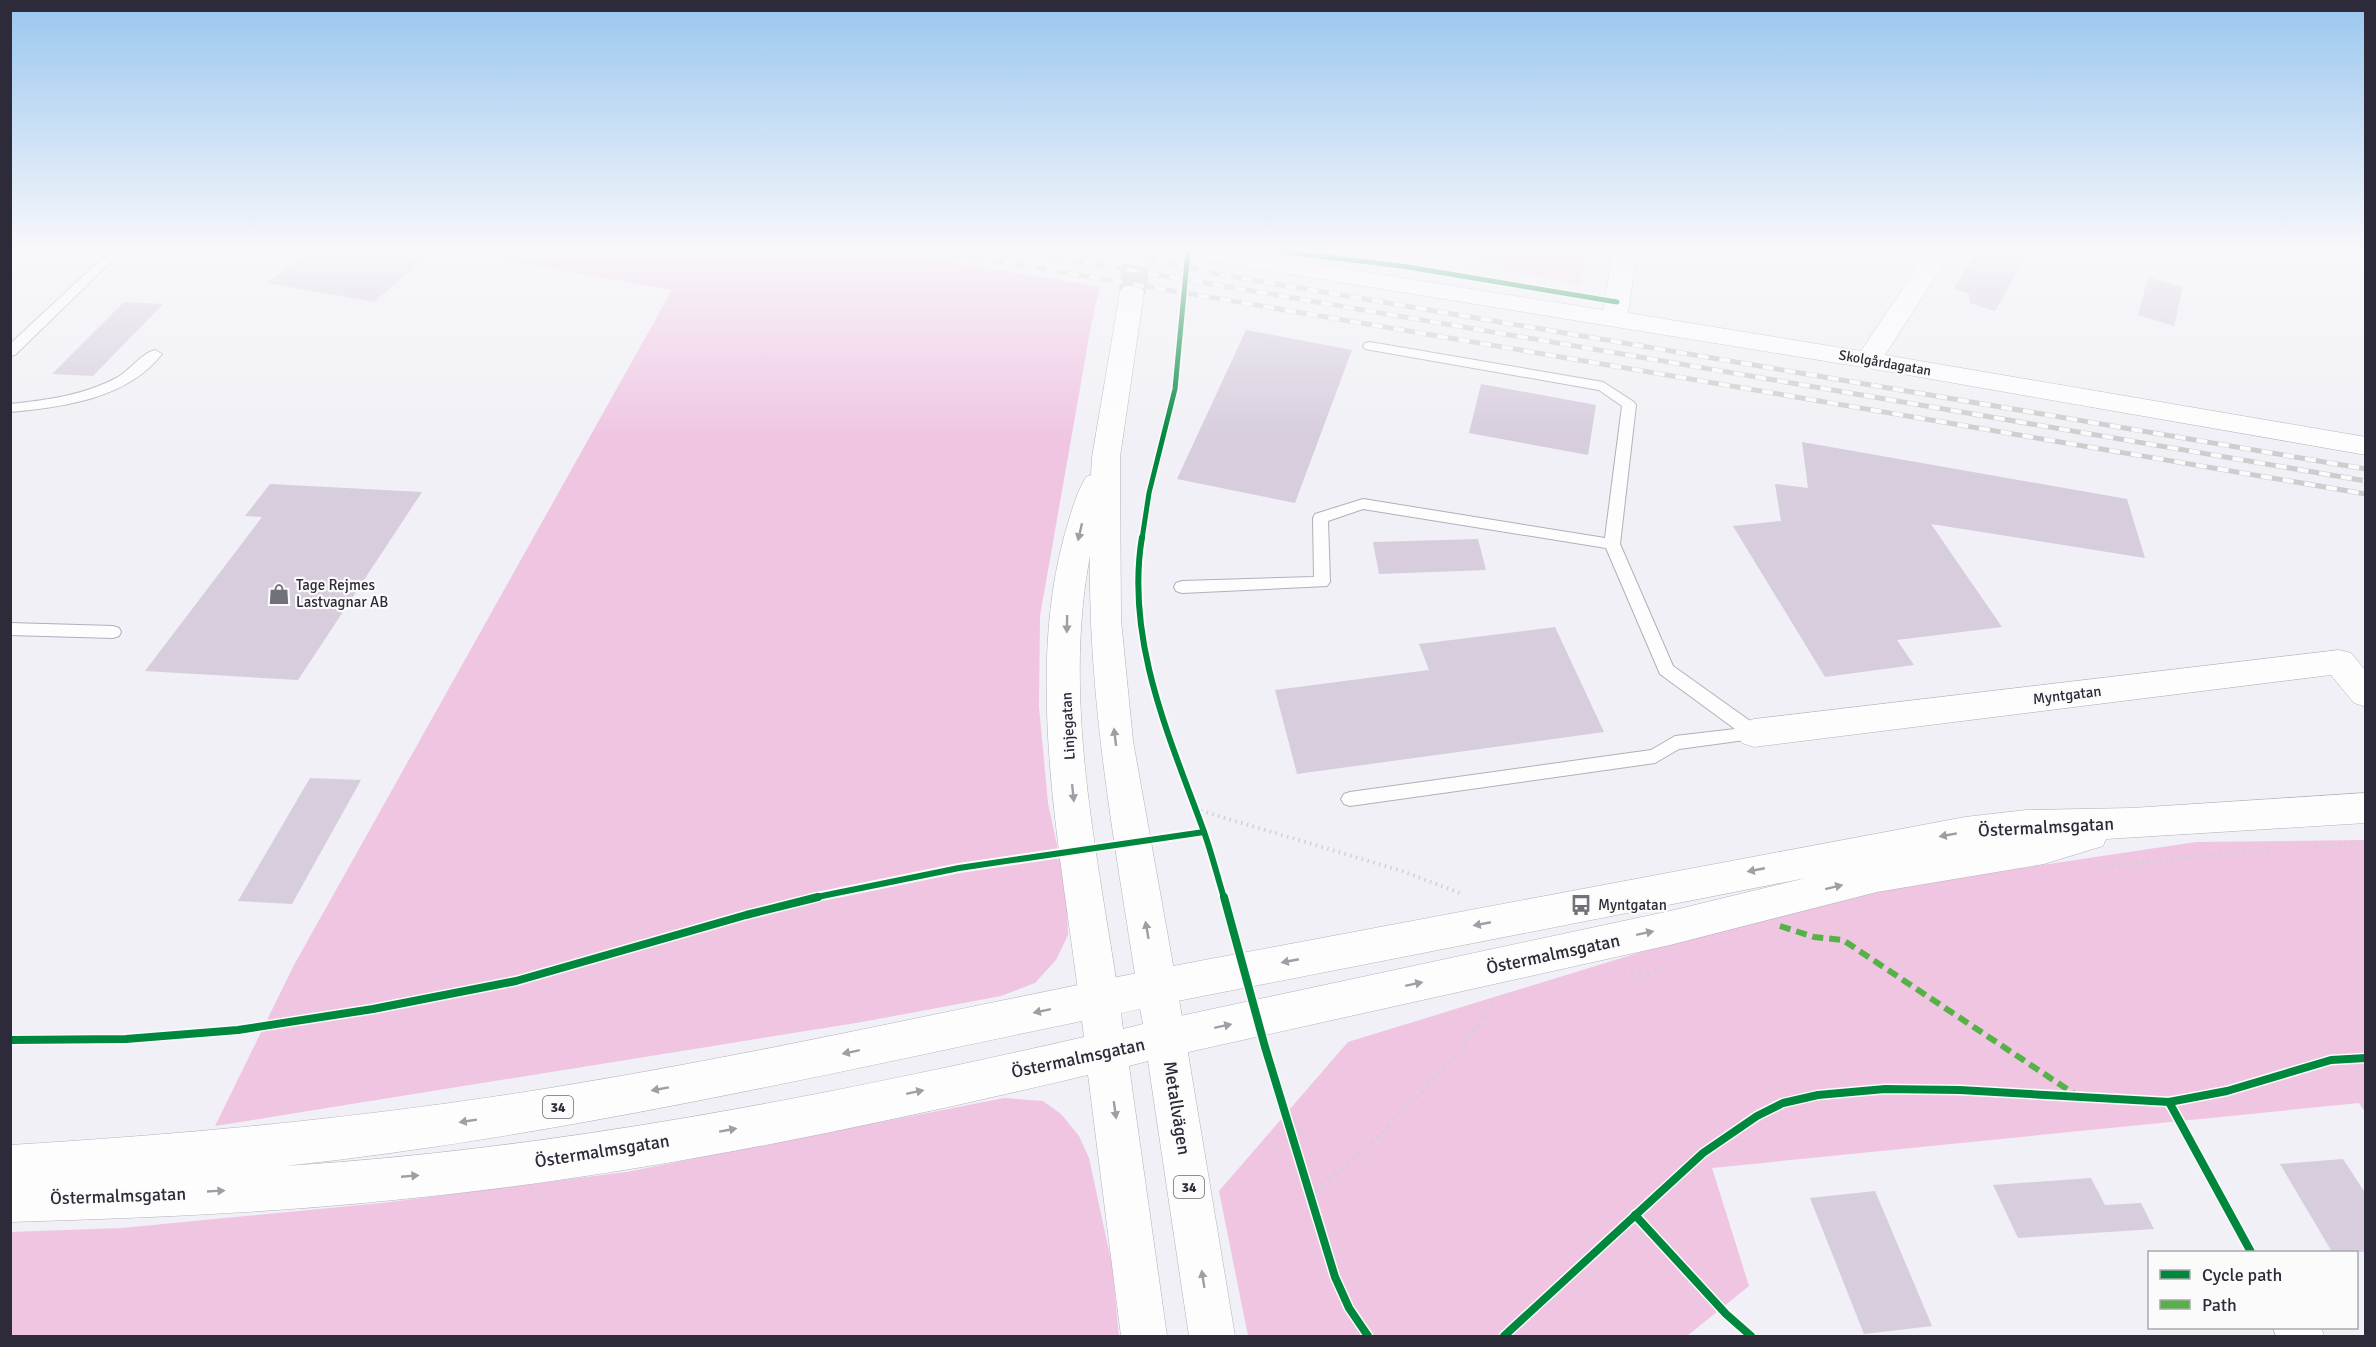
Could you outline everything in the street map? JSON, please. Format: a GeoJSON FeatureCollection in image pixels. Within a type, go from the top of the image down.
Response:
{"type":"FeatureCollection","features":[{"type":"Feature","properties":{"kind":"main road","name":"Linjegatan"},"geometry":{"type":"LineString","coordinates":[[1129,314],[1106,457],[1105,620],[1108,670],[1124,799],[1157,987]]}},
{"type":"Feature","properties":{"kind":"main road","name":"Skolgårdagatan"},"geometry":{"type":"LineString","coordinates":[[1577,314],[1868,360],[2366,446]]}},
{"type":"Feature","properties":{"kind":"main road"},"geometry":{"type":"LineString","coordinates":[[1614,320],[1615,314]]}},
{"type":"Feature","properties":{"kind":"main road"},"geometry":{"type":"LineString","coordinates":[[1868,360],[1898,314]]}},
{"type":"Feature","properties":{"kind":"main road","name":"Linjegatan"},"geometry":{"type":"LineString","coordinates":[[1099,999],[1067,735],[1065,672],[1071,577],[1082,525],[1106,457]]}},
{"type":"Feature","properties":{"kind":"main road","name":"Myntgatan"},"geometry":{"type":"LineString","coordinates":[[1754,733],[2339,662],[2366,694]]}},
{"type":"Feature","properties":{"kind":"main road","name":"Östermalmsgatan"},"geometry":{"type":"LineString","coordinates":[[10,1167],[153,1159],[464,1122],[774,1068],[1157,987],[1699,881],[1954,834],[2026,825],[2132,823],[2366,808]]}},
{"type":"Feature","properties":{"kind":"main road","name":"Östermalmsgatan"},"geometry":{"type":"LineString","coordinates":[[10,1200],[281,1188],[459,1172],[596,1153],[776,1121],[1107,1052],[1670,928],[1877,876],[2044,848],[2132,823]]}},
{"type":"Feature","properties":{"kind":"main road","name":"Metallvägen"},"geometry":{"type":"LineString","coordinates":[[1157,987],[1212,1336]]}},
{"type":"Feature","properties":{"kind":"main road"},"geometry":{"type":"LineString","coordinates":[[1099,999],[1144,1336]]}},
{"type":"Feature","properties":{"kind":"lane"},"geometry":{"type":"LineString","coordinates":[[10,352],[50,314]]}},
{"type":"Feature","properties":{"kind":"lane"},"geometry":{"type":"LineString","coordinates":[[1370,346],[1603,386],[1629,405],[1612,544],[1666,670],[1754,733]]}},
{"type":"Feature","properties":{"kind":"lane"},"geometry":{"type":"LineString","coordinates":[[10,408],[39,405],[94,394],[138,372],[155,354]]}},
{"type":"Feature","properties":{"kind":"lane"},"geometry":{"type":"LineString","coordinates":[[1182,587],[1322,582],[1320,518],[1363,504],[1612,544]]}},
{"type":"Feature","properties":{"kind":"lane"},"geometry":{"type":"LineString","coordinates":[[10,629],[113,632]]}},
{"type":"Feature","properties":{"kind":"lane"},"geometry":{"type":"LineString","coordinates":[[1350,799],[1655,756],[1675,743],[1754,733]]}},
{"type":"Feature","properties":{"kind":"path"},"geometry":{"type":"LineString","coordinates":[[1196,809],[1402,871],[1461,894]]}},
{"type":"Feature","properties":{"kind":"path"},"geometry":{"type":"LineString","coordinates":[[1310,1195],[1376,1139],[1460,1052],[1494,1000]]}},
{"type":"Feature","properties":{"kind":"shaded area"},"geometry":{"type":"Polygon","coordinates":[[[659,314],[1093,314],[1040,616],[1039,707],[1048,803],[1066,888],[1068,935],[1056,960],[1035,983],[1001,996],[862,1022],[215,1126],[294,965],[659,314]]]}},
{"type":"Feature","properties":{"kind":"shaded area"},"geometry":{"type":"Polygon","coordinates":[[[2365,840],[2365,1112],[2359,1103],[1712,1168],[1749,1286],[1687,1336],[1248,1336],[1219,1191],[1348,1042],[1680,940],[1888,888],[2196,842],[2365,840]]]}},
{"type":"Feature","properties":{"kind":"shaded area"},"geometry":{"type":"Polygon","coordinates":[[[1004,1098],[1043,1101],[1061,1114],[1079,1136],[1089,1158],[1112,1265],[1119,1336],[11,1336],[10,1232],[122,1228],[382,1203],[626,1172],[1004,1098]]]}},
{"type":"Feature","properties":{"kind":"building"},"geometry":{"type":"Polygon","coordinates":[[[112,314],[153,314],[93,376],[52,374],[112,314]]]}},
{"type":"Feature","properties":{"kind":"building"},"geometry":{"type":"Polygon","coordinates":[[[2138,314],[2177,314],[2174,326],[2138,314]]]}},
{"type":"Feature","properties":{"kind":"building"},"geometry":{"type":"Polygon","coordinates":[[[1246,330],[1352,350],[1295,503],[1177,479],[1246,330]]]}},
{"type":"Feature","properties":{"kind":"building"},"geometry":{"type":"Polygon","coordinates":[[[1481,384],[1596,405],[1588,455],[1469,433],[1481,384]]]}},
{"type":"Feature","properties":{"kind":"building"},"geometry":{"type":"Polygon","coordinates":[[[1802,442],[2127,499],[2145,558],[1931,524],[2002,627],[1897,640],[1914,665],[1825,677],[1733,526],[1781,521],[1775,484],[1808,488],[1802,442]]]}},
{"type":"Feature","properties":{"kind":"building","name":"Tage Rejmes Lastvagnar AB"},"geometry":{"type":"Polygon","coordinates":[[[270,484],[422,492],[298,680],[145,671],[262,517],[245,516],[270,484]]]}},
{"type":"Feature","properties":{"kind":"building"},"geometry":{"type":"Polygon","coordinates":[[[1478,539],[1486,570],[1379,574],[1373,542],[1478,539]]]}},
{"type":"Feature","properties":{"kind":"building"},"geometry":{"type":"Polygon","coordinates":[[[1555,627],[1604,732],[1297,774],[1275,690],[1429,670],[1419,644],[1555,627]]]}},
{"type":"Feature","properties":{"kind":"building"},"geometry":{"type":"Polygon","coordinates":[[[310,778],[361,780],[292,904],[238,901],[310,778]]]}},
{"type":"Feature","properties":{"kind":"building"},"geometry":{"type":"Polygon","coordinates":[[[2343,1159],[2366,1194],[2366,1252],[2331,1251],[2280,1164],[2343,1159]]]}},
{"type":"Feature","properties":{"kind":"building"},"geometry":{"type":"Polygon","coordinates":[[[2091,1178],[2105,1205],[2141,1203],[2154,1229],[2018,1238],[1993,1185],[2091,1178]]]}},
{"type":"Feature","properties":{"kind":"building"},"geometry":{"type":"Polygon","coordinates":[[[1875,1191],[1932,1326],[1864,1334],[1810,1198],[1875,1191]]]}},
{"type":"Feature","properties":{"kind":"railway"},"geometry":{"type":"LineString","coordinates":[[1307,314],[2366,494]]}},
{"type":"Feature","properties":{"kind":"railway"},"geometry":{"type":"LineString","coordinates":[[1386,314],[2366,481]]}},
{"type":"Feature","properties":{"kind":"railway"},"geometry":{"type":"LineString","coordinates":[[1452,314],[2366,469]]}},
{"type":"Feature","properties":{"kind":"marked path"},"geometry":{"type":"LineString","coordinates":[[1780,926],[1814,937],[1843,940],[2076,1095]]}},
{"type":"Feature","properties":{"kind":"cycle path"},"geometry":{"type":"LineString","coordinates":[[1182,314],[1175,389],[1149,493],[1141,542],[1138,590],[1144,647],[1159,712],[1204,832],[1239,948],[1265,1047],[1335,1277],[1349,1308],[1368,1336]]}},
{"type":"Feature","properties":{"kind":"cycle path"},"geometry":{"type":"LineString","coordinates":[[10,1040],[126,1039],[238,1030],[373,1009],[516,981],[746,915],[845,890],[959,868],[1204,832]]}},
{"type":"Feature","properties":{"kind":"cycle path"},"geometry":{"type":"LineString","coordinates":[[1504,1336],[1703,1153],[1757,1116],[1783,1103],[1818,1095],[1885,1089],[1960,1090],[2169,1102],[2227,1091],[2331,1060],[2366,1058]]}},
{"type":"Feature","properties":{"kind":"cycle path"},"geometry":{"type":"LineString","coordinates":[[2169,1102],[2250,1251]]}},
{"type":"Feature","properties":{"kind":"cycle path"},"geometry":{"type":"LineString","coordinates":[[1635,1215],[1726,1314],[1751,1336]]}},
{"type":"Feature","properties":{"kind":"place","name":"Tage Rejmes Lastvagnar AB"},"geometry":{"type":"Point","coordinates":[279,594]}},
{"type":"Feature","properties":{"kind":"place","name":"Myntgatan"},"geometry":{"type":"Point","coordinates":[1581,905]}}]}
